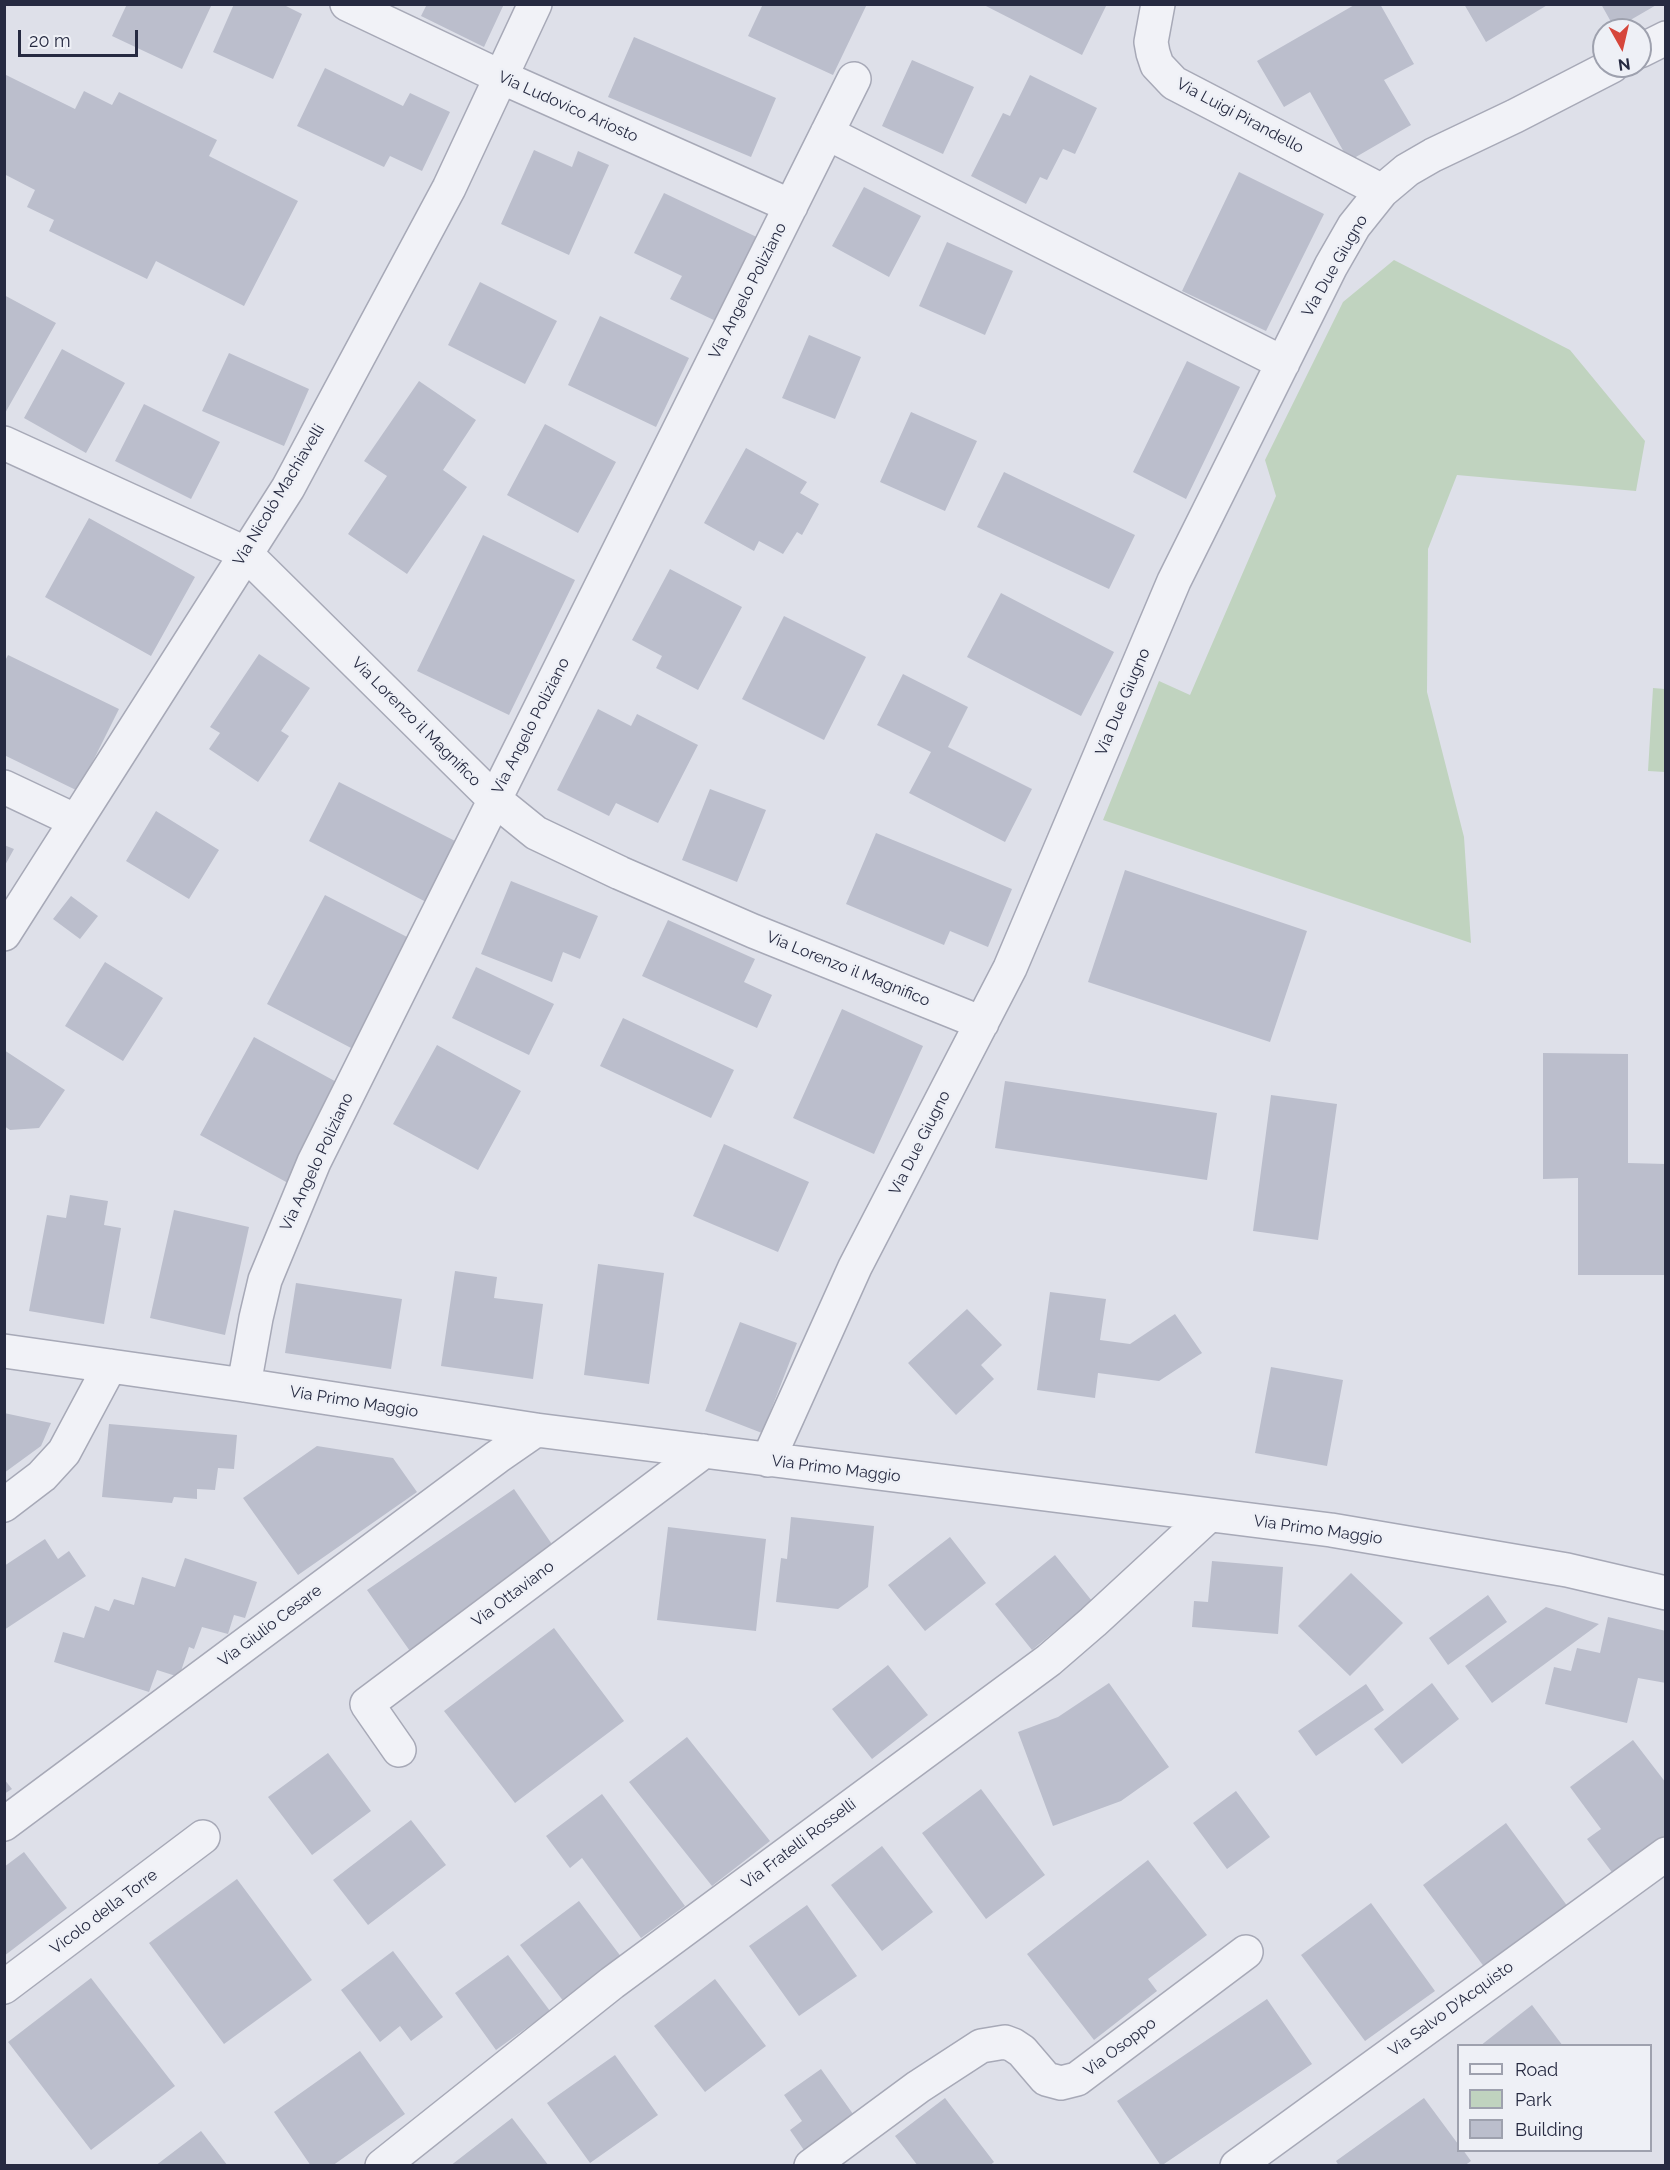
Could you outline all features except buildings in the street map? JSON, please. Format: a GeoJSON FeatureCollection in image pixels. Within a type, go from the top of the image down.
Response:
{"type":"FeatureCollection","features":[{"type":"Feature","properties":{"kind":"street","name":"Via Ludovico Ariosto"},"geometry":{"type":"LineString","coordinates":[[347,4],[501,77],[791,206]]}},
{"type":"Feature","properties":{"kind":"street","name":"Via Nicolò Machiavelli"},"geometry":{"type":"LineString","coordinates":[[4,934],[288,488],[448,188],[536,4]]}},
{"type":"Feature","properties":{"kind":"street","name":"Via Luigi Pirandello"},"geometry":{"type":"LineString","coordinates":[[1158,4],[1151,42],[1153,53],[1158,65],[1174,83],[1382,190]]}},
{"type":"Feature","properties":{"kind":"street","name":"Via Due Giugno"},"geometry":{"type":"LineString","coordinates":[[768,1460],[855,1267],[1024,938],[1174,581],[1331,266],[1354,226],[1382,190],[1407,170],[1592,76]]}},
{"type":"Feature","properties":{"kind":"street","name":"Via Angelo Poliziano"},"geometry":{"type":"LineString","coordinates":[[244,1385],[262,1291],[277,1247],[314,1162],[854,79]]}},
{"type":"Feature","properties":{"kind":"street"},"geometry":{"type":"LineString","coordinates":[[827,133],[1283,363]]}},
{"type":"Feature","properties":{"kind":"street","name":"Via Lorenzo il Magnifico"},"geometry":{"type":"LineString","coordinates":[[4,443],[245,553],[494,800],[536,833],[620,873],[753,930],[982,1023]]}},
{"type":"Feature","properties":{"kind":"street"},"geometry":{"type":"LineString","coordinates":[[4,787],[76,821]]}},
{"type":"Feature","properties":{"kind":"street","name":"Via Primo Maggio"},"geometry":{"type":"LineString","coordinates":[[4,1352],[244,1385],[536,1430],[1331,1530],[1567,1570],[1665,1593]]}},
{"type":"Feature","properties":{"kind":"street"},"geometry":{"type":"LineString","coordinates":[[4,1504],[42,1476],[64,1452],[110,1366]]}},
{"type":"Feature","properties":{"kind":"street","name":"Via Giulio Cesare"},"geometry":{"type":"LineString","coordinates":[[4,1824],[496,1457],[536,1430]]}},
{"type":"Feature","properties":{"kind":"street","name":"Via Ottaviano"},"geometry":{"type":"LineString","coordinates":[[399,1750],[367,1704],[704,1451]]}},
{"type":"Feature","properties":{"kind":"street","name":"Via Fratelli Rosselli"},"geometry":{"type":"LineString","coordinates":[[382,2166],[612,1983],[1048,1660],[1093,1622],[1209,1515]]}},
{"type":"Feature","properties":{"kind":"street","name":"Vicolo della Torre"},"geometry":{"type":"LineString","coordinates":[[4,1987],[203,1837]]}},
{"type":"Feature","properties":{"kind":"street","name":"Via Salvo D'Acquisto"},"geometry":{"type":"LineString","coordinates":[[1237,2166],[1665,1854]]}},
{"type":"Feature","properties":{"kind":"street","name":"Via Osoppo"},"geometry":{"type":"LineString","coordinates":[[811,2166],[918,2087],[981,2046],[1005,2042],[1014,2045],[1022,2050],[1046,2079],[1061,2083],[1077,2079],[1246,1952]]}},
{"type":"Feature","properties":{"kind":"green space"},"geometry":{"type":"Polygon","coordinates":[[[1394,260],[1570,350],[1645,441],[1636,491],[1457,475],[1428,549],[1427,692],[1464,837],[1471,943],[1103,820],[1159,681],[1190,695],[1276,496],[1265,460],[1343,302],[1394,260]]]}},
{"type":"Feature","properties":{"kind":"green space"},"geometry":{"type":"Polygon","coordinates":[[[1653,688],[1665,689],[1665,772],[1648,771],[1653,688]]]}}]}
